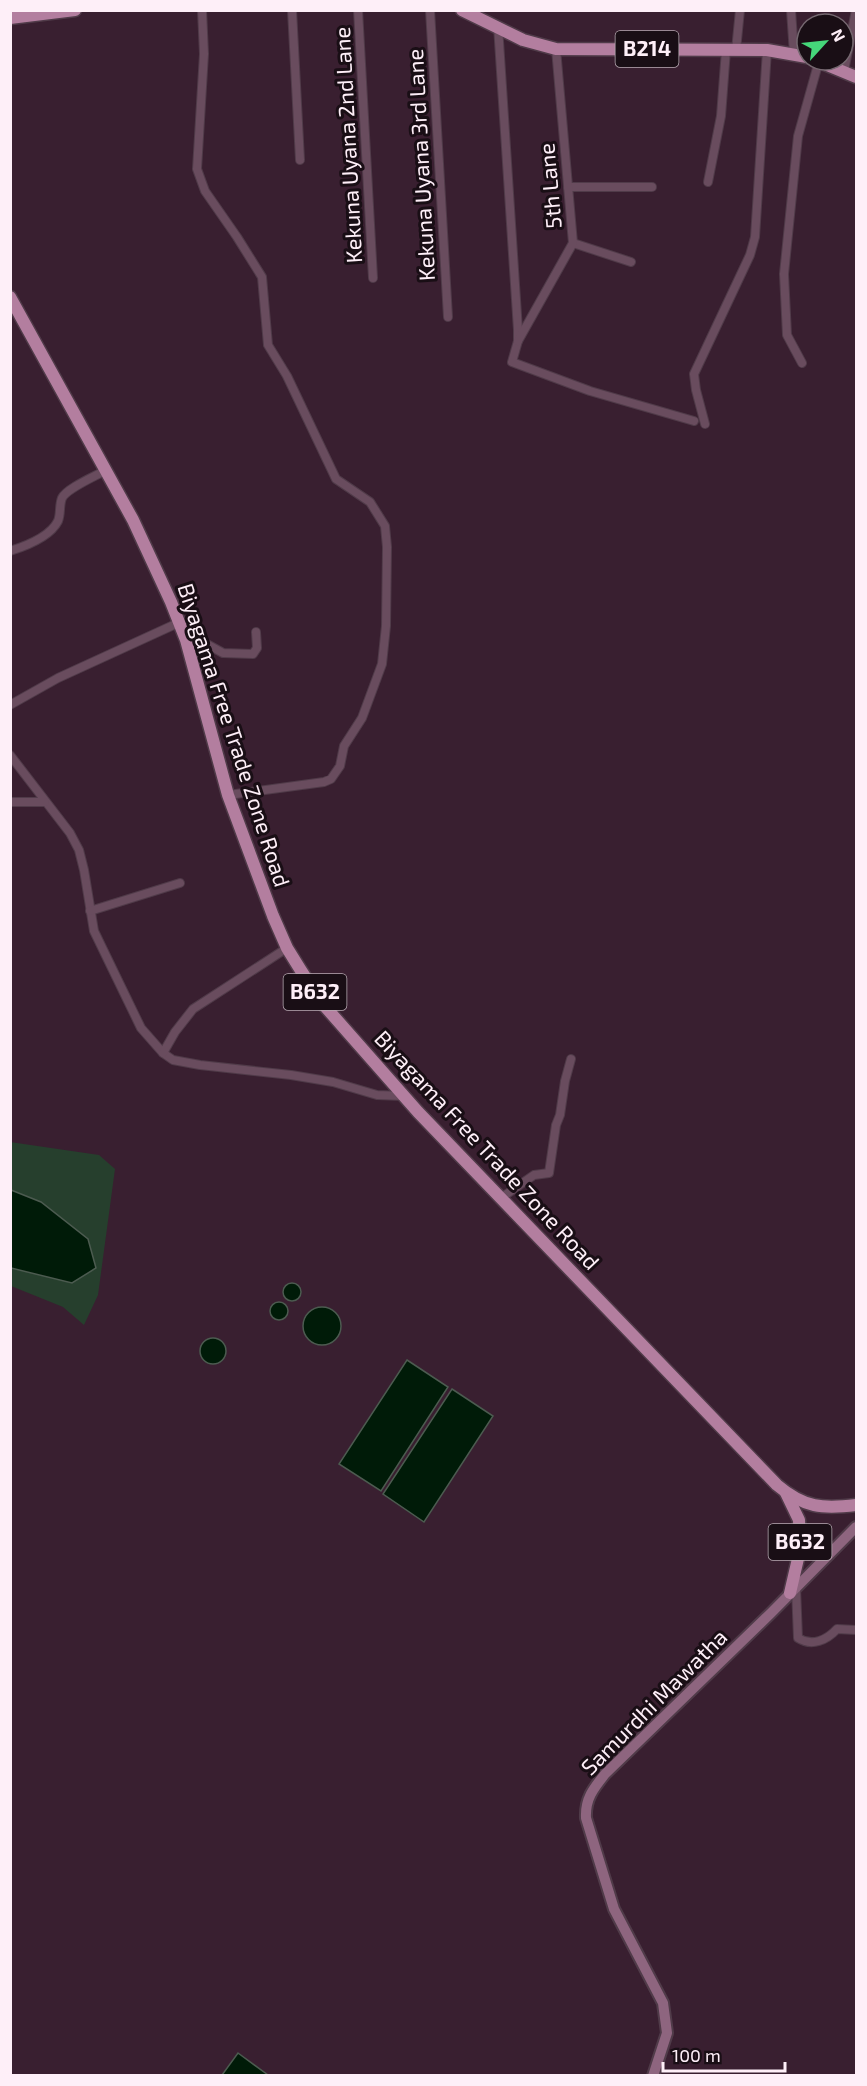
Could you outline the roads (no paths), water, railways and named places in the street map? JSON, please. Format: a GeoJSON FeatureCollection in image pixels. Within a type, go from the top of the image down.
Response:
{"type":"FeatureCollection","features":[{"type":"Feature","properties":{"kind":"main road"},"geometry":{"type":"LineString","coordinates":[[10,18],[75,10]]}},
{"type":"Feature","properties":{"kind":"main road","name":"B214"},"geometry":{"type":"LineString","coordinates":[[462,10],[538,46],[556,49],[731,50],[794,54]]}},
{"type":"Feature","properties":{"kind":"main road","name":"Biyagama Free Trade Zone Road"},"geometry":{"type":"LineString","coordinates":[[10,297],[151,556],[186,640],[228,795],[251,859],[287,948],[322,1003],[404,1096],[786,1493],[815,1507],[856,1505]]}},
{"type":"Feature","properties":{"kind":"main road","name":"Biyagama Free Trade Zone Road"},"geometry":{"type":"LineString","coordinates":[[786,1493],[799,1520],[800,1550],[793,1590]]}},
{"type":"Feature","properties":{"kind":"main road","name":"Samurdhi Mawatha"},"geometry":{"type":"LineString","coordinates":[[653,2076],[667,2033],[663,2003],[614,1909],[586,1818],[585,1808],[589,1796],[617,1762],[856,1527]]}},
{"type":"Feature","properties":{"kind":"street"},"geometry":{"type":"LineString","coordinates":[[202,10],[204,54],[197,170],[205,191],[262,277],[268,345],[287,375],[336,479],[370,502],[385,526],[387,547],[386,626],[382,664],[362,718],[344,746],[340,766],[331,779],[324,782],[228,795]]}},
{"type":"Feature","properties":{"kind":"street"},"geometry":{"type":"LineString","coordinates":[[292,10],[300,160]]}},
{"type":"Feature","properties":{"kind":"street","name":"Kekuna Uyana 2nd Lane"},"geometry":{"type":"LineString","coordinates":[[358,10],[373,278]]}},
{"type":"Feature","properties":{"kind":"street","name":"Kekuna Uyana 3rd Lane"},"geometry":{"type":"LineString","coordinates":[[430,10],[448,317]]}},
{"type":"Feature","properties":{"kind":"street"},"geometry":{"type":"LineString","coordinates":[[708,182],[740,10]]}},
{"type":"Feature","properties":{"kind":"street"},"geometry":{"type":"LineString","coordinates":[[791,10],[794,54]]}},
{"type":"Feature","properties":{"kind":"street"},"geometry":{"type":"LineString","coordinates":[[498,26],[518,341],[512,362],[590,392],[694,421]]}},
{"type":"Feature","properties":{"kind":"street","name":"5th Lane"},"geometry":{"type":"LineString","coordinates":[[518,341],[573,243],[556,49]]}},
{"type":"Feature","properties":{"kind":"street"},"geometry":{"type":"LineString","coordinates":[[705,424],[694,374],[750,255],[755,237],[767,51]]}},
{"type":"Feature","properties":{"kind":"street"},"geometry":{"type":"LineString","coordinates":[[802,363],[787,335],[784,274],[798,136],[811,72]]}},
{"type":"Feature","properties":{"kind":"street"},"geometry":{"type":"LineString","coordinates":[[568,187],[652,187]]}},
{"type":"Feature","properties":{"kind":"street"},"geometry":{"type":"LineString","coordinates":[[573,243],[631,262]]}},
{"type":"Feature","properties":{"kind":"street"},"geometry":{"type":"LineString","coordinates":[[10,551],[52,530],[58,521],[62,499],[68,492],[106,470]]}},
{"type":"Feature","properties":{"kind":"street"},"geometry":{"type":"LineString","coordinates":[[10,705],[58,678],[178,623]]}},
{"type":"Feature","properties":{"kind":"street"},"geometry":{"type":"LineString","coordinates":[[186,640],[203,642],[223,653],[254,654],[257,648],[256,632]]}},
{"type":"Feature","properties":{"kind":"street"},"geometry":{"type":"LineString","coordinates":[[10,755],[70,832],[79,850],[84,870],[94,931],[130,1010],[141,1028],[163,1053],[173,1060],[200,1065],[291,1075],[377,1095],[404,1096]]}},
{"type":"Feature","properties":{"kind":"street"},"geometry":{"type":"LineString","coordinates":[[10,802],[45,802]]}},
{"type":"Feature","properties":{"kind":"street"},"geometry":{"type":"LineString","coordinates":[[90,911],[180,884]]}},
{"type":"Feature","properties":{"kind":"street"},"geometry":{"type":"LineString","coordinates":[[163,1053],[175,1032],[193,1009],[287,948]]}},
{"type":"Feature","properties":{"kind":"street"},"geometry":{"type":"LineString","coordinates":[[501,1198],[534,1175],[549,1173],[556,1125],[572,1059]]}},
{"type":"Feature","properties":{"kind":"street"},"geometry":{"type":"LineString","coordinates":[[793,1590],[798,1638],[803,1641],[818,1641],[829,1638],[837,1629],[856,1630]]}}]}
